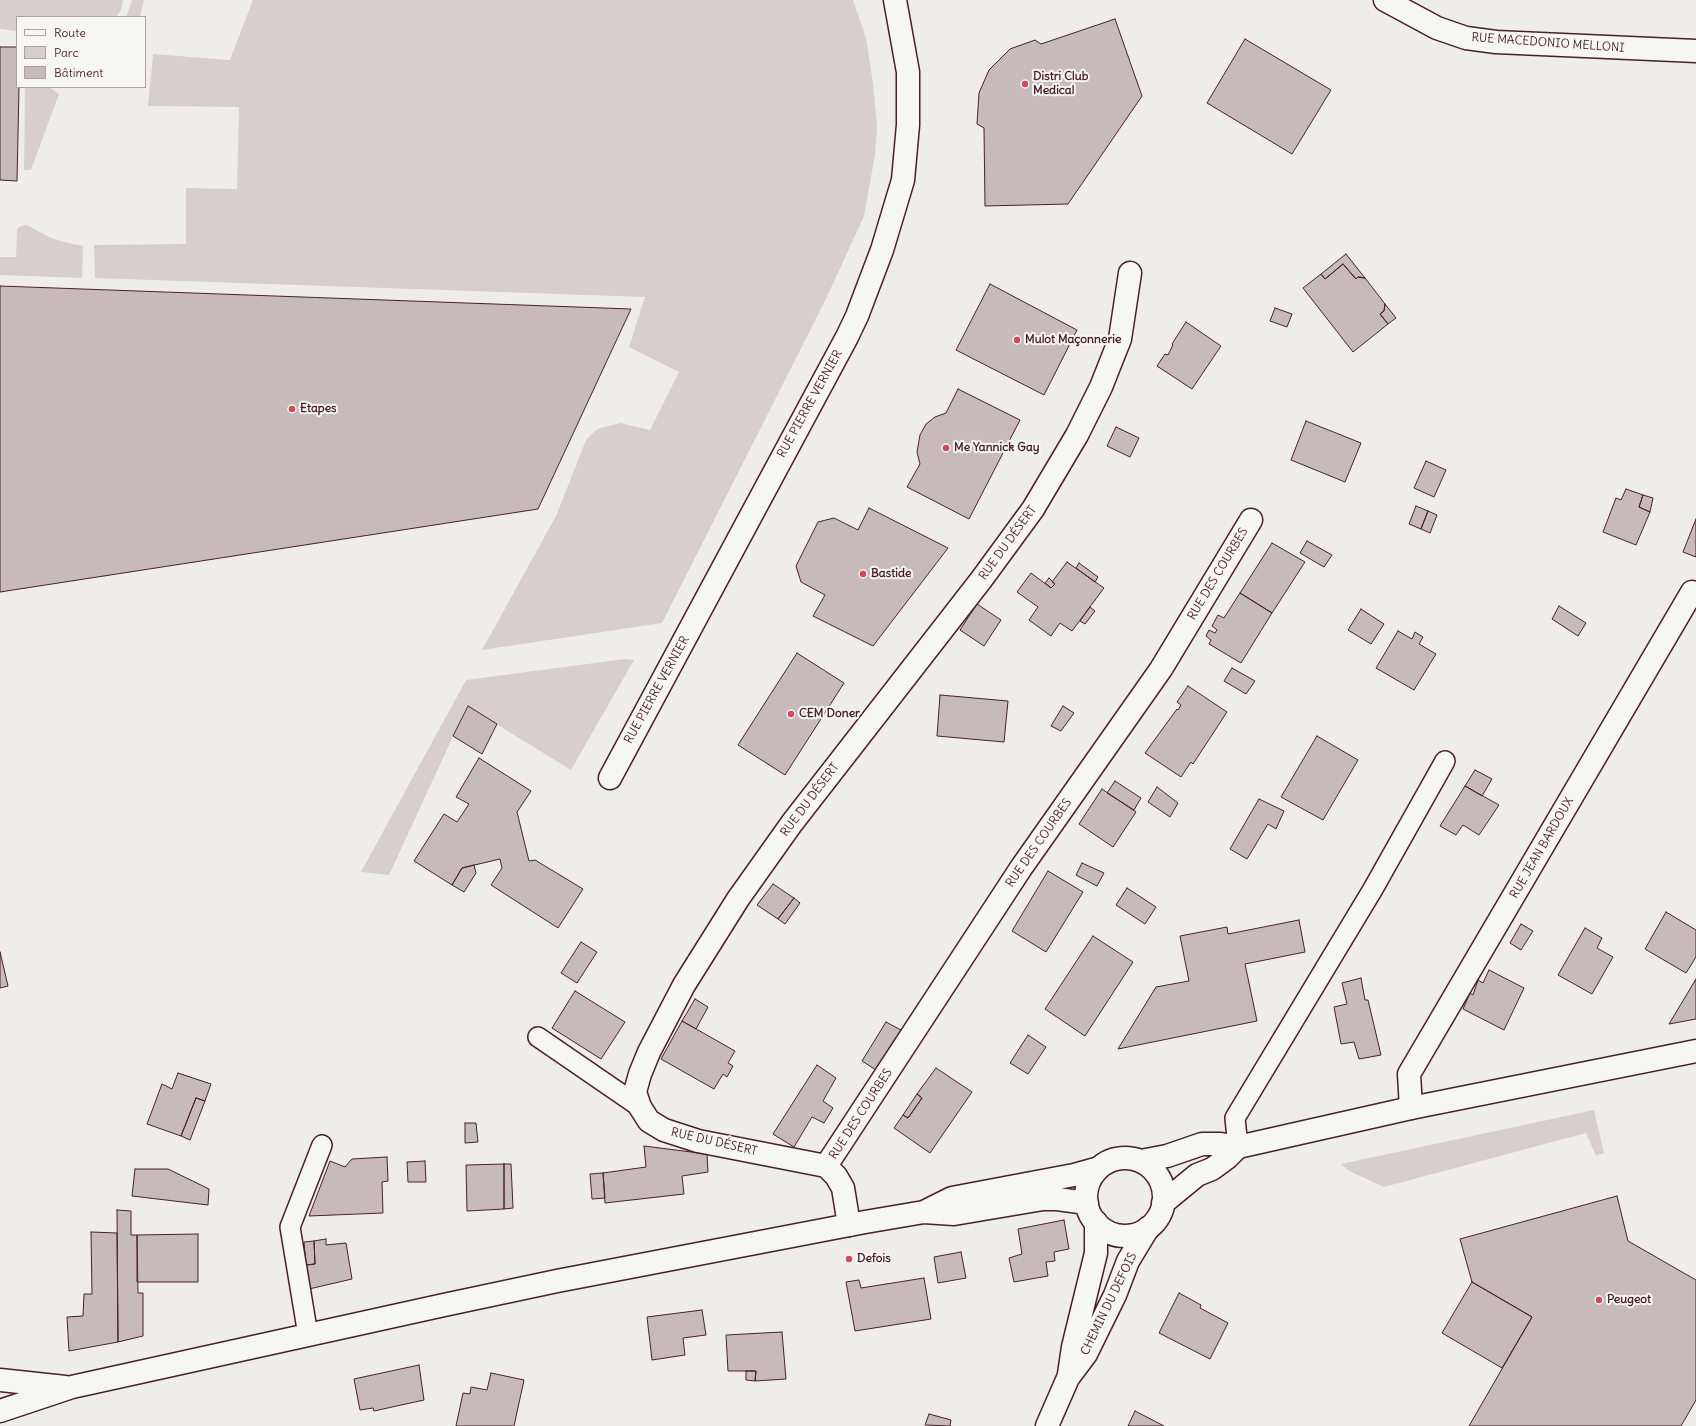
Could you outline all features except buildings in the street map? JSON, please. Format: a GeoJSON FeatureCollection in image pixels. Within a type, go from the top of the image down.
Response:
{"type":"FeatureCollection","features":[{"type":"Feature","properties":{"kind":"street","name":"RUE PIERRE VERNIER"},"geometry":{"type":"LineString","coordinates":[[610,778],[858,316],[882,250],[903,180],[908,125],[908,72],[895,0]]}},
{"type":"Feature","properties":{"kind":"street","name":"RUE MACEDONIO MELLONI"},"geometry":{"type":"LineString","coordinates":[[1385,0],[1437,28],[1466,38],[1496,42],[1696,51]]}},
{"type":"Feature","properties":{"kind":"street","name":"RUE DU DÉSERT"},"geometry":{"type":"LineString","coordinates":[[826,1166],[698,1141],[664,1130],[649,1121],[640,1107],[635,1092],[640,1074],[649,1052],[684,985],[715,935],[792,823],[981,580],[1033,508],[1078,435],[1101,387],[1120,339],[1130,273]]}},
{"type":"Feature","properties":{"kind":"street","name":"RUE DES COURBES"},"geometry":{"type":"LineString","coordinates":[[826,1166],[1021,868],[1161,669],[1251,520]]}},
{"type":"Feature","properties":{"kind":"street","name":"RUE JEAN BARDOUX"},"geometry":{"type":"LineString","coordinates":[[1410,1108],[1409,1074],[1694,592]]}},
{"type":"Feature","properties":{"kind":"street"},"geometry":{"type":"LineString","coordinates":[[1141,1161],[1167,1156],[1202,1144],[1222,1144],[1238,1147],[1410,1108],[1696,1051]]}},
{"type":"Feature","properties":{"kind":"street"},"geometry":{"type":"LineString","coordinates":[[1163,1203],[1197,1175],[1212,1169],[1227,1158],[1238,1147]]}},
{"type":"Feature","properties":{"kind":"street"},"geometry":{"type":"LineString","coordinates":[[1123,1158],[1141,1161],[1147,1164],[1157,1175],[1163,1188],[1163,1203],[1155,1221],[1148,1228],[1130,1235],[1121,1235],[1103,1229],[1091,1216],[1087,1203],[1087,1188],[1094,1173],[1106,1162],[1123,1158]]}},
{"type":"Feature","properties":{"kind":"street"},"geometry":{"type":"LineString","coordinates":[[826,1166],[836,1176],[843,1188],[850,1225]]}},
{"type":"Feature","properties":{"kind":"street"},"geometry":{"type":"LineString","coordinates":[[924,1212],[952,1198],[1074,1175],[1099,1168]]}},
{"type":"Feature","properties":{"kind":"street"},"geometry":{"type":"LineString","coordinates":[[0,1411],[72,1387],[557,1281],[924,1212],[954,1214],[1043,1199],[1057,1199],[1087,1203]]}},
{"type":"Feature","properties":{"kind":"street","name":"CHEMIN DU DEFOIS"},"geometry":{"type":"LineString","coordinates":[[1068,1378],[1073,1347],[1096,1253],[1096,1222]]}},
{"type":"Feature","properties":{"kind":"street","name":"CHEMIN DU DEFOIS"},"geometry":{"type":"LineString","coordinates":[[1047,1426],[1068,1378],[1086,1354],[1115,1295],[1128,1261],[1148,1228]]}},
{"type":"Feature","properties":{"kind":"street"},"geometry":{"type":"LineString","coordinates":[[0,1380],[72,1387]]}},
{"type":"Feature","properties":{"kind":"lane"},"geometry":{"type":"LineString","coordinates":[[1238,1147],[1235,1118],[1373,889],[1444,761]]}},
{"type":"Feature","properties":{"kind":"lane"},"geometry":{"type":"LineString","coordinates":[[538,1037],[640,1107]]}},
{"type":"Feature","properties":{"kind":"lane"},"geometry":{"type":"LineString","coordinates":[[308,1335],[290,1227],[322,1145]]}},
{"type":"Feature","properties":{"kind":"green space"},"geometry":{"type":"Polygon","coordinates":[[[0,0],[123,0],[121,10],[117,16],[16,16],[16,31],[0,29],[0,0]]]}},
{"type":"Feature","properties":{"kind":"green space"},"geometry":{"type":"Polygon","coordinates":[[[132,0],[144,0],[140,16],[126,16],[132,0]]]}},
{"type":"Feature","properties":{"kind":"green space"},"geometry":{"type":"Polygon","coordinates":[[[253,0],[853,0],[866,38],[873,83],[877,127],[875,155],[864,216],[825,301],[662,623],[482,650],[556,516],[586,440],[597,429],[621,423],[650,430],[679,372],[629,347],[645,297],[95,278],[94,245],[186,244],[186,188],[237,189],[239,107],[148,106],[153,54],[230,60],[253,0]]]}},
{"type":"Feature","properties":{"kind":"green space"},"geometry":{"type":"Polygon","coordinates":[[[25,88],[50,88],[59,94],[31,170],[24,170],[25,88]]]}},
{"type":"Feature","properties":{"kind":"green space"},"geometry":{"type":"Polygon","coordinates":[[[27,225],[51,238],[83,246],[82,278],[0,275],[0,257],[16,257],[17,229],[21,226],[27,225]]]}},
{"type":"Feature","properties":{"kind":"green space"},"geometry":{"type":"Polygon","coordinates":[[[625,659],[634,660],[571,770],[467,706],[389,875],[361,872],[466,680],[625,659]]]}},
{"type":"Feature","properties":{"kind":"green space"},"geometry":{"type":"Polygon","coordinates":[[[1594,1110],[1604,1153],[1596,1156],[1586,1133],[1384,1187],[1349,1171],[1341,1164],[1594,1110]]]}},
{"type":"Feature","properties":{"kind":"place","name":"Distri Club Medical"},"geometry":{"type":"Point","coordinates":[1025,84]}},
{"type":"Feature","properties":{"kind":"place","name":"Mulot Maçonnerie"},"geometry":{"type":"Point","coordinates":[1017,340]}},
{"type":"Feature","properties":{"kind":"place","name":"Etapes"},"geometry":{"type":"Point","coordinates":[292,409]}},
{"type":"Feature","properties":{"kind":"place","name":"Me Yannick Gay"},"geometry":{"type":"Point","coordinates":[946,448]}},
{"type":"Feature","properties":{"kind":"place","name":"Bastide"},"geometry":{"type":"Point","coordinates":[863,574]}},
{"type":"Feature","properties":{"kind":"place","name":"CEM Doner"},"geometry":{"type":"Point","coordinates":[791,714]}},
{"type":"Feature","properties":{"kind":"place","name":"Defois"},"geometry":{"type":"Point","coordinates":[849,1259]}},
{"type":"Feature","properties":{"kind":"place","name":"Peugeot"},"geometry":{"type":"Point","coordinates":[1599,1300]}}]}
